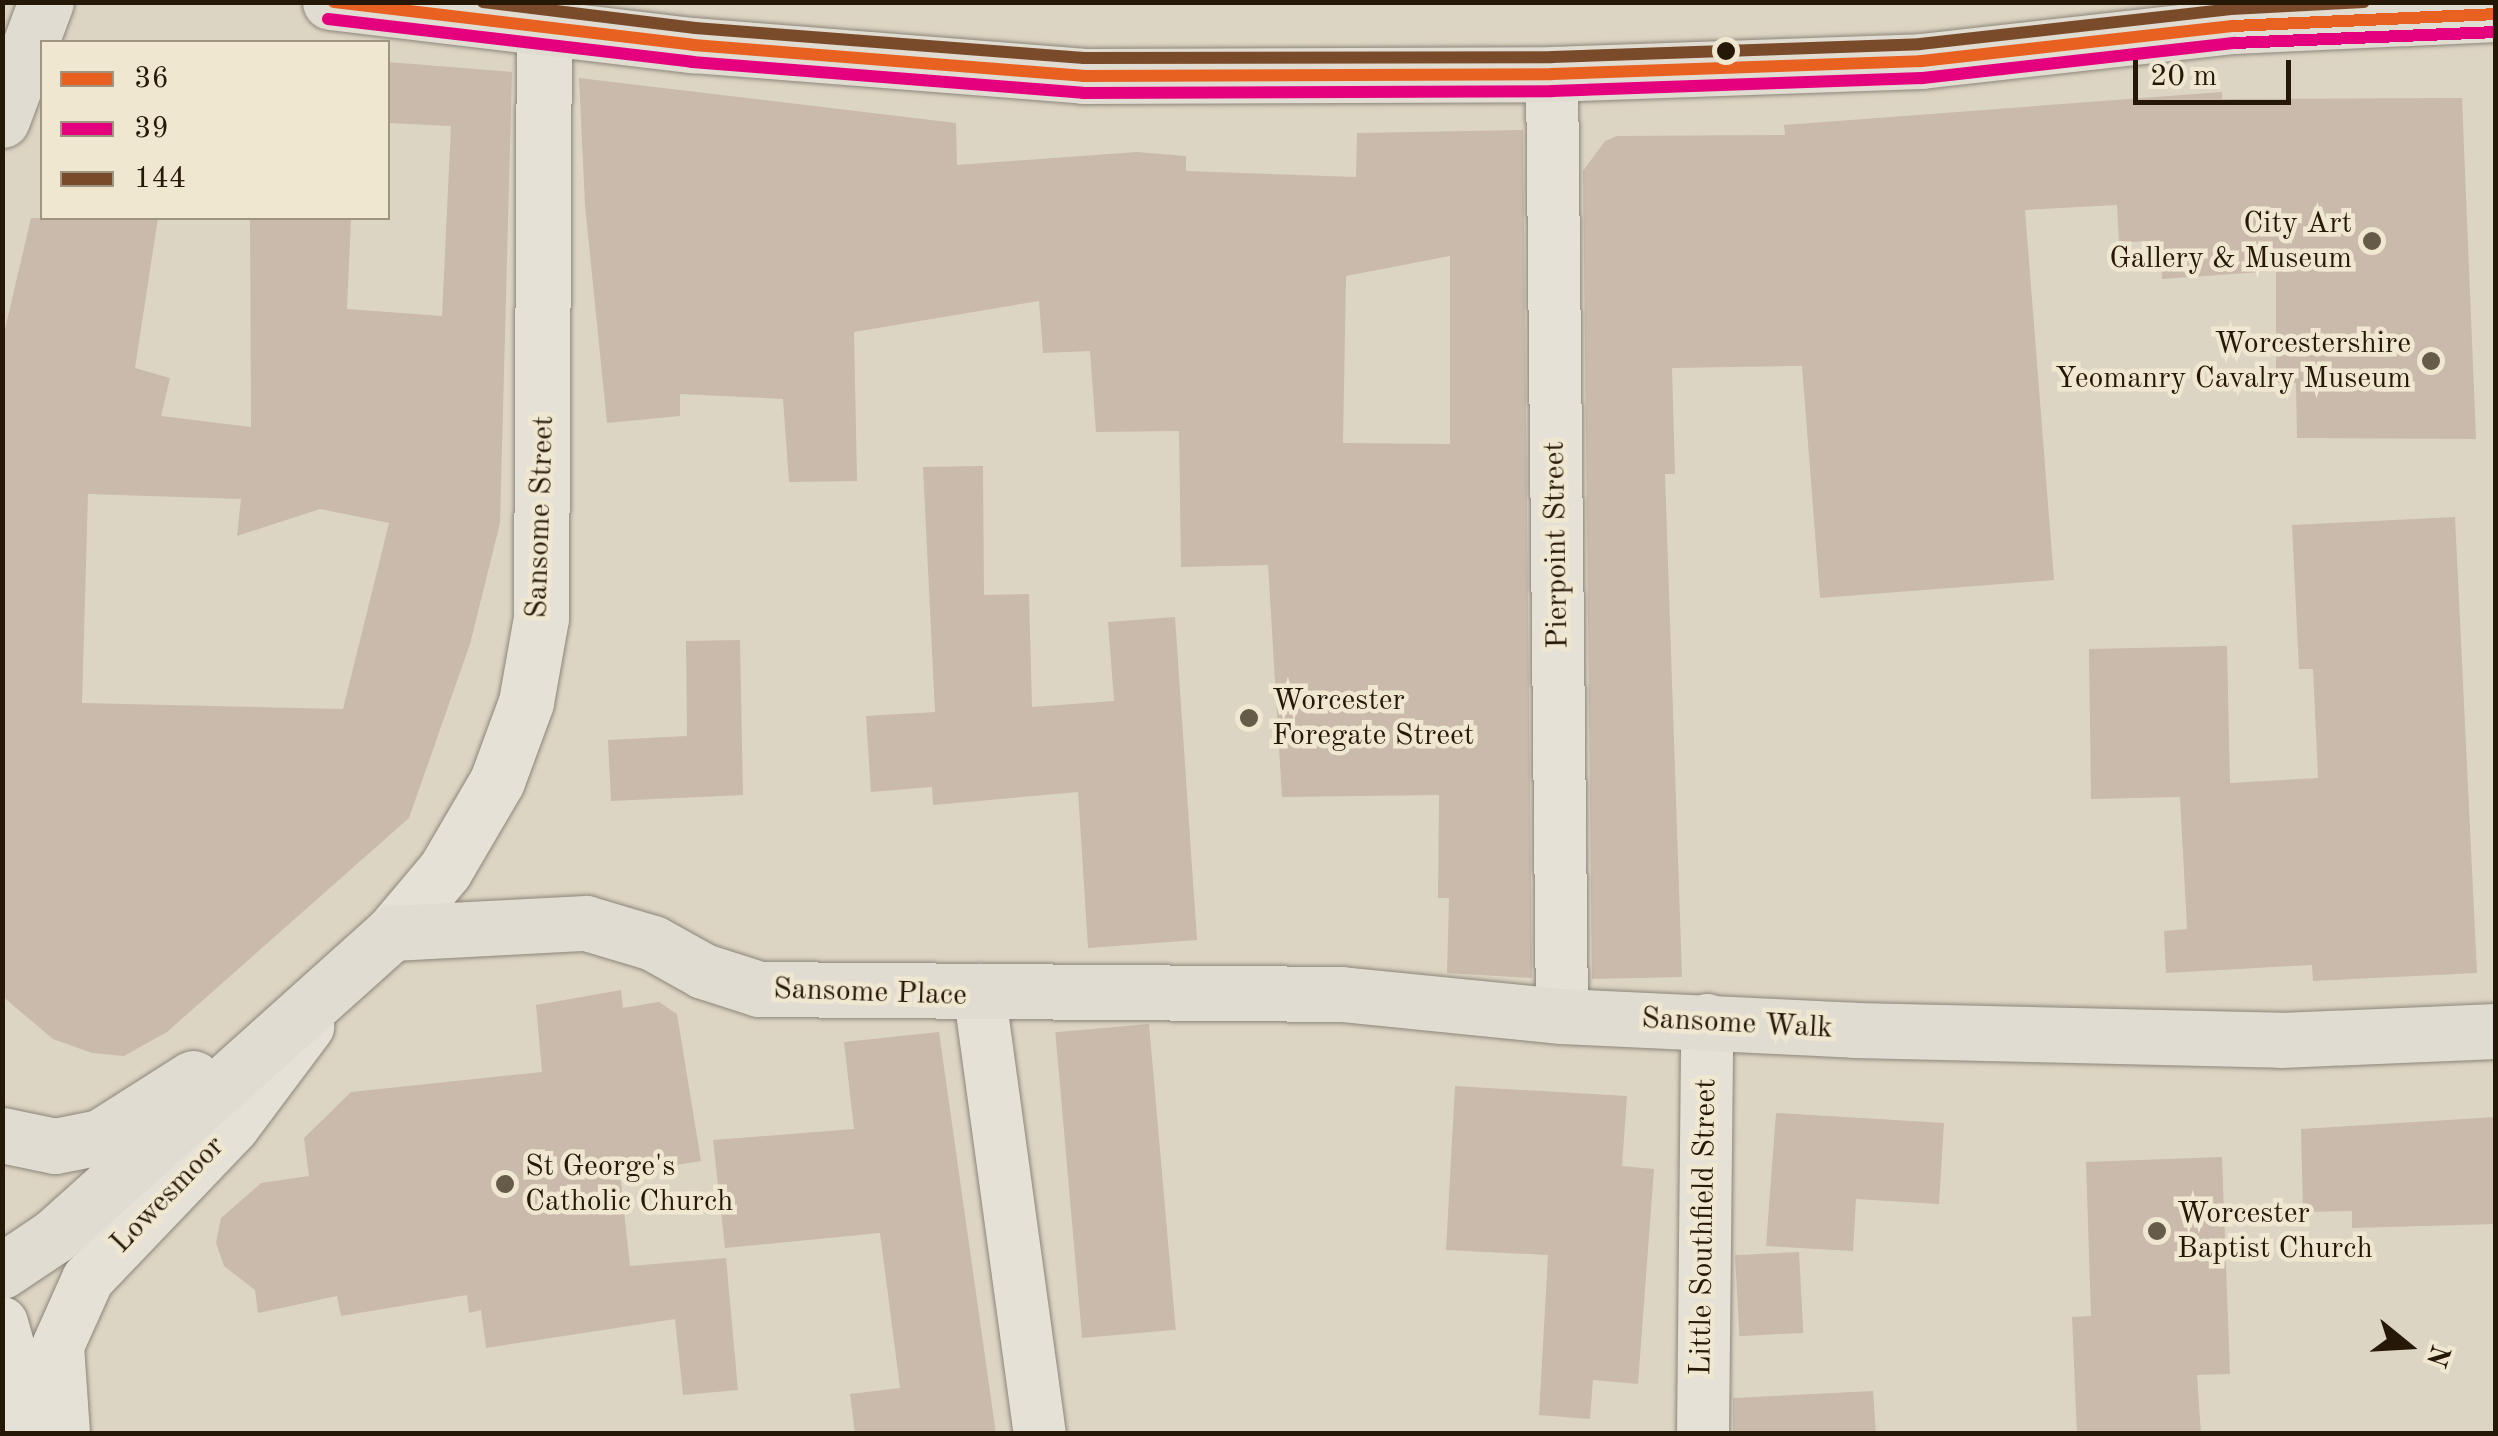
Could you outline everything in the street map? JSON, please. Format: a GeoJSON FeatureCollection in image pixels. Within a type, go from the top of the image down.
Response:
{"type":"FeatureCollection","features":[{"type":"Feature","properties":{"kind":"main road"},"geometry":{"type":"LineString","coordinates":[[2,120],[46,2]]}},
{"type":"Feature","properties":{"kind":"main road"},"geometry":{"type":"LineString","coordinates":[[330,2],[544,14],[693,45],[1083,76],[1552,74],[1922,61],[2232,26],[2496,14]]}},
{"type":"Feature","properties":{"kind":"main road","name":"Sansome Street"},"geometry":{"type":"LineString","coordinates":[[2,1271],[54,1236],[342,982],[392,933],[446,870],[498,781],[526,702],[541,618],[544,14]]}},
{"type":"Feature","properties":{"kind":"main road","name":"Sansome Place"},"geometry":{"type":"LineString","coordinates":[[392,933],[586,923],[653,943],[703,972],[759,989],[978,990]]}},
{"type":"Feature","properties":{"kind":"main road"},"geometry":{"type":"LineString","coordinates":[[2,1136],[55,1146],[100,1137],[342,982]]}},
{"type":"Feature","properties":{"kind":"main road","name":"Sansome Walk"},"geometry":{"type":"LineString","coordinates":[[978,990],[1341,994],[1562,1016],[2281,1040],[2496,1030]]}},
{"type":"Feature","properties":{"kind":"street","name":"Pierpoint Street"},"geometry":{"type":"LineString","coordinates":[[1552,74],[1562,1016]]}},
{"type":"Feature","properties":{"kind":"street","name":"Lowesmoor"},"geometry":{"type":"LineString","coordinates":[[64,1434],[58,1346],[88,1279],[234,1126],[342,982]]}},
{"type":"Feature","properties":{"kind":"street","name":"Sansome Place"},"geometry":{"type":"LineString","coordinates":[[978,990],[1040,1434]]}},
{"type":"Feature","properties":{"kind":"street","name":"Little Southfield Street"},"geometry":{"type":"LineString","coordinates":[[1703,1434],[1707,1020]]}},
{"type":"Feature","properties":{"kind":"street"},"geometry":{"type":"LineString","coordinates":[[2,1324],[34,1434]]}},
{"type":"Feature","properties":{"kind":"building"},"geometry":{"type":"Polygon","coordinates":[[[390,62],[512,72],[500,523],[470,644],[409,818],[167,1032],[124,1056],[92,1053],[53,1039],[2,996],[2,342],[31,218],[158,220],[135,368],[170,378],[161,416],[251,427],[250,220],[351,220],[347,309],[442,316],[451,126],[390,123],[390,62]],[[88,494],[82,703],[343,709],[389,523],[320,509],[237,536],[241,499],[88,494]]]}},
{"type":"Feature","properties":{"kind":"building"},"geometry":{"type":"Polygon","coordinates":[[[579,78],[956,123],[957,165],[1137,152],[1186,156],[1186,171],[1356,177],[1357,133],[1523,130],[1532,978],[1447,973],[1449,898],[1438,898],[1439,795],[1282,797],[1268,565],[1181,567],[1179,431],[1096,432],[1090,351],[1043,353],[1039,301],[854,332],[857,481],[789,482],[783,399],[680,394],[680,416],[607,423],[585,205],[579,78]],[[1450,256],[1346,276],[1343,443],[1450,444],[1450,256]]]}},
{"type":"Feature","properties":{"kind":"building"},"geometry":{"type":"Polygon","coordinates":[[[2222,92],[2222,99],[2462,98],[2476,439],[2297,438],[2296,383],[2276,383],[2276,271],[2162,279],[2160,240],[2119,243],[2117,205],[2025,210],[2054,580],[1820,598],[1802,366],[1672,368],[1675,474],[1665,474],[1682,977],[1592,979],[1583,171],[1605,141],[1617,136],[1785,135],[1784,125],[2222,92]]]}},
{"type":"Feature","properties":{"kind":"building"},"geometry":{"type":"Polygon","coordinates":[[[983,466],[984,595],[1029,594],[1032,707],[1114,701],[1108,622],[1175,617],[1197,940],[1088,948],[1078,792],[933,805],[932,787],[871,792],[866,716],[935,712],[923,467],[983,466]]]}},
{"type":"Feature","properties":{"kind":"building"},"geometry":{"type":"Polygon","coordinates":[[[2455,517],[2477,973],[2313,981],[2312,965],[2166,973],[2164,931],[2187,929],[2180,797],[2091,799],[2089,649],[2227,646],[2230,783],[2318,778],[2313,669],[2299,669],[2292,525],[2455,517]]]}},
{"type":"Feature","properties":{"kind":"building"},"geometry":{"type":"Polygon","coordinates":[[[740,640],[743,795],[611,801],[608,740],[687,736],[686,641],[740,640]]]}},
{"type":"Feature","properties":{"kind":"building"},"geometry":{"type":"Polygon","coordinates":[[[621,990],[623,1008],[659,1002],[677,1014],[701,1161],[620,1174],[630,1266],[726,1258],[738,1390],[683,1395],[675,1319],[486,1348],[481,1310],[469,1313],[467,1295],[341,1316],[337,1296],[258,1313],[255,1290],[224,1266],[216,1243],[221,1218],[261,1183],[309,1176],[304,1138],[351,1092],[542,1072],[536,1005],[621,990]]]}},
{"type":"Feature","properties":{"kind":"building"},"geometry":{"type":"Polygon","coordinates":[[[1149,1024],[1176,1330],[1082,1338],[1055,1032],[1149,1024]]]}},
{"type":"Feature","properties":{"kind":"building"},"geometry":{"type":"Polygon","coordinates":[[[939,1032],[996,1434],[855,1434],[850,1394],[900,1388],[880,1233],[725,1248],[713,1140],[854,1129],[844,1042],[939,1032]]]}},
{"type":"Feature","properties":{"kind":"building"},"geometry":{"type":"Polygon","coordinates":[[[1455,1086],[1627,1096],[1622,1166],[1654,1169],[1638,1384],[1593,1380],[1590,1419],[1539,1415],[1548,1255],[1446,1250],[1455,1086]]]}},
{"type":"Feature","properties":{"kind":"building"},"geometry":{"type":"Polygon","coordinates":[[[1776,1113],[1944,1123],[1939,1204],[1856,1199],[1853,1251],[1766,1246],[1776,1113]]]}},
{"type":"Feature","properties":{"kind":"building"},"geometry":{"type":"Polygon","coordinates":[[[2496,1117],[2496,1224],[2352,1228],[2352,1211],[2303,1212],[2301,1129],[2496,1117]]]}},
{"type":"Feature","properties":{"kind":"building","name":"Worcester Baptist Church"},"geometry":{"type":"Polygon","coordinates":[[[2222,1157],[2230,1374],[2197,1375],[2201,1434],[2077,1434],[2072,1317],[2091,1316],[2086,1162],[2222,1157]]]}},
{"type":"Feature","properties":{"kind":"building"},"geometry":{"type":"Polygon","coordinates":[[[1799,1252],[1803,1333],[1739,1336],[1735,1255],[1799,1252]]]}},
{"type":"Feature","properties":{"kind":"building"},"geometry":{"type":"Polygon","coordinates":[[[1873,1391],[1876,1434],[1733,1434],[1733,1398],[1873,1391]]]}},
{"type":"Feature","properties":{"kind":"transit line","name":"36"},"geometry":{"type":"LineString","coordinates":[[334,2],[693,45],[1083,76],[1552,74],[1921,61],[2233,26],[2496,14]]}},
{"type":"Feature","properties":{"kind":"transit line","name":"144"},"geometry":{"type":"LineString","coordinates":[[483,2],[695,28],[1084,58],[1552,57],[1920,44],[2231,9],[2364,2]]}},
{"type":"Feature","properties":{"kind":"transit line","name":"39"},"geometry":{"type":"LineString","coordinates":[[328,19],[692,62],[1083,93],[1552,91],[1922,78],[2234,43],[2496,32]]}},
{"type":"Feature","properties":{"kind":"place","name":"City Art Gallery & Museum"},"geometry":{"type":"Point","coordinates":[2372,241]}},
{"type":"Feature","properties":{"kind":"place","name":"Worcestershire Yeomanry Cavalry Museum"},"geometry":{"type":"Point","coordinates":[2431,361]}},
{"type":"Feature","properties":{"kind":"place","name":"Worcester Foregate Street"},"geometry":{"type":"Point","coordinates":[1249,718]}},
{"type":"Feature","properties":{"kind":"place","name":"St George's Catholic Church"},"geometry":{"type":"Point","coordinates":[505,1184]}},
{"type":"Feature","properties":{"kind":"place","name":"Worcester Baptist Church"},"geometry":{"type":"Point","coordinates":[2157,1231]}}]}
